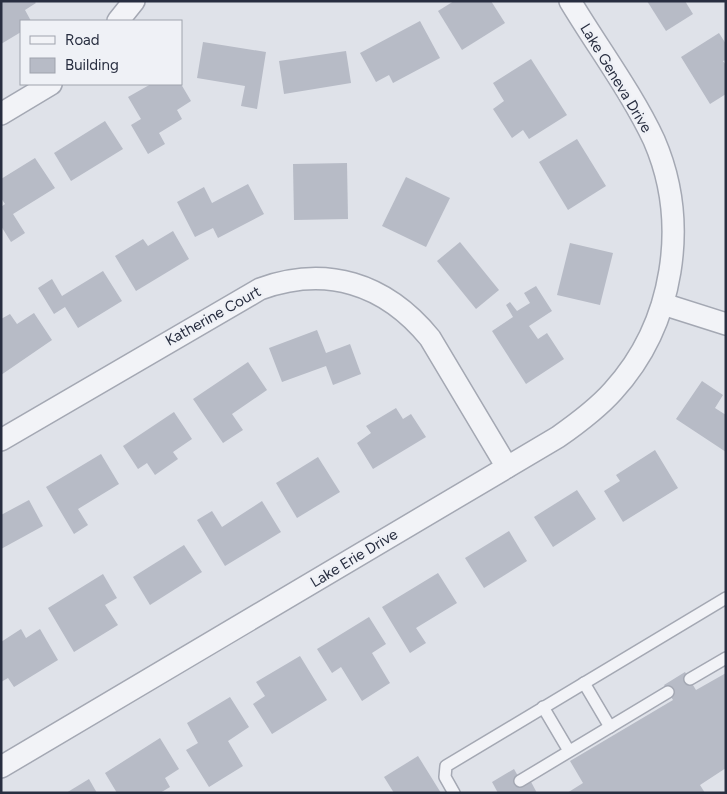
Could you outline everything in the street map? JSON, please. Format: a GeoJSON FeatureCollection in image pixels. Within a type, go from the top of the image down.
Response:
{"type":"FeatureCollection","features":[{"type":"Feature","properties":{"kind":"street"},"geometry":{"type":"LineString","coordinates":[[119,20],[134,1]]}},
{"type":"Feature","properties":{"kind":"street","name":"Lake Geneva Drive"},"geometry":{"type":"LineString","coordinates":[[570,1],[647,126],[666,177],[672,212],[673,248],[668,284],[662,304]]}},
{"type":"Feature","properties":{"kind":"street"},"geometry":{"type":"LineString","coordinates":[[1,114],[49,85]]}},
{"type":"Feature","properties":{"kind":"street","name":"Katherine Court"},"geometry":{"type":"LineString","coordinates":[[1,440],[260,289],[293,280],[328,278],[345,281],[378,292],[419,324],[430,338],[507,467]]}},
{"type":"Feature","properties":{"kind":"street"},"geometry":{"type":"LineString","coordinates":[[662,304],[726,324]]}},
{"type":"Feature","properties":{"kind":"street","name":"Lake Erie Drive"},"geometry":{"type":"LineString","coordinates":[[1,767],[507,467],[588,416],[614,391],[635,362],[653,331],[662,304]]}},
{"type":"Feature","properties":{"kind":"lane"},"geometry":{"type":"LineString","coordinates":[[454,793],[445,777],[446,766],[726,598]]}},
{"type":"Feature","properties":{"kind":"lane"},"geometry":{"type":"LineString","coordinates":[[690,679],[726,658]]}},
{"type":"Feature","properties":{"kind":"lane"},"geometry":{"type":"LineString","coordinates":[[584,683],[610,727]]}},
{"type":"Feature","properties":{"kind":"lane"},"geometry":{"type":"LineString","coordinates":[[520,781],[668,692]]}},
{"type":"Feature","properties":{"kind":"lane"},"geometry":{"type":"LineString","coordinates":[[543,707],[569,751]]}},
{"type":"Feature","properties":{"kind":"building"},"geometry":{"type":"Polygon","coordinates":[[[1,1],[34,1],[36,3],[25,10],[30,20],[20,20],[20,33],[1,44],[1,1]]]}},
{"type":"Feature","properties":{"kind":"building"},"geometry":{"type":"Polygon","coordinates":[[[454,1],[491,1],[505,23],[462,50],[438,11],[454,1]]]}},
{"type":"Feature","properties":{"kind":"building"},"geometry":{"type":"Polygon","coordinates":[[[647,1],[685,1],[693,14],[666,31],[647,1]]]}},
{"type":"Feature","properties":{"kind":"building"},"geometry":{"type":"Polygon","coordinates":[[[420,21],[440,58],[393,83],[389,75],[376,82],[360,53],[420,21]]]}},
{"type":"Feature","properties":{"kind":"building"},"geometry":{"type":"Polygon","coordinates":[[[719,33],[726,44],[726,60],[723,61],[726,65],[726,94],[710,104],[681,57],[719,33]]]}},
{"type":"Feature","properties":{"kind":"building"},"geometry":{"type":"Polygon","coordinates":[[[203,42],[266,52],[257,109],[241,106],[245,86],[197,78],[203,42]]]}},
{"type":"Feature","properties":{"kind":"building"},"geometry":{"type":"Polygon","coordinates":[[[346,51],[351,83],[284,94],[279,61],[346,51]]]}},
{"type":"Feature","properties":{"kind":"building"},"geometry":{"type":"Polygon","coordinates":[[[531,59],[567,115],[529,139],[523,130],[512,138],[493,109],[504,101],[493,83],[531,59]]]}},
{"type":"Feature","properties":{"kind":"building"},"geometry":{"type":"Polygon","coordinates":[[[149,85],[182,85],[191,101],[177,110],[182,119],[159,133],[165,144],[148,154],[131,125],[141,119],[128,97],[149,85]]]}},
{"type":"Feature","properties":{"kind":"building"},"geometry":{"type":"Polygon","coordinates":[[[105,121],[123,149],[71,181],[54,153],[105,121]]]}},
{"type":"Feature","properties":{"kind":"building"},"geometry":{"type":"Polygon","coordinates":[[[577,139],[606,186],[568,210],[539,162],[577,139]]]}},
{"type":"Feature","properties":{"kind":"building"},"geometry":{"type":"Polygon","coordinates":[[[35,158],[55,188],[13,214],[25,233],[11,242],[1,226],[1,207],[5,204],[1,198],[1,179],[35,158]]]}},
{"type":"Feature","properties":{"kind":"building"},"geometry":{"type":"Polygon","coordinates":[[[347,163],[348,219],[294,220],[293,164],[347,163]]]}},
{"type":"Feature","properties":{"kind":"building"},"geometry":{"type":"Polygon","coordinates":[[[406,177],[450,198],[426,247],[382,226],[406,177]]]}},
{"type":"Feature","properties":{"kind":"building"},"geometry":{"type":"Polygon","coordinates":[[[248,184],[264,214],[218,238],[213,228],[195,237],[177,202],[204,187],[212,203],[248,184]]]}},
{"type":"Feature","properties":{"kind":"building"},"geometry":{"type":"Polygon","coordinates":[[[173,231],[189,259],[136,291],[115,256],[143,239],[148,246],[173,231]]]}},
{"type":"Feature","properties":{"kind":"building"},"geometry":{"type":"Polygon","coordinates":[[[460,242],[499,290],[476,309],[437,261],[460,242]]]}},
{"type":"Feature","properties":{"kind":"building"},"geometry":{"type":"Polygon","coordinates":[[[570,243],[613,253],[600,305],[557,295],[570,243]]]}},
{"type":"Feature","properties":{"kind":"building"},"geometry":{"type":"Polygon","coordinates":[[[103,271],[122,301],[78,328],[65,307],[54,314],[38,288],[52,279],[62,296],[103,271]]]}},
{"type":"Feature","properties":{"kind":"building"},"geometry":{"type":"Polygon","coordinates":[[[536,286],[552,311],[529,326],[538,339],[547,333],[564,359],[526,384],[492,331],[513,317],[506,305],[510,302],[517,311],[530,303],[524,293],[536,286]]]}},
{"type":"Feature","properties":{"kind":"building"},"geometry":{"type":"Polygon","coordinates":[[[34,313],[52,340],[1,375],[1,319],[10,314],[17,324],[34,313]]]}},
{"type":"Feature","properties":{"kind":"building"},"geometry":{"type":"Polygon","coordinates":[[[317,330],[326,353],[350,344],[361,374],[333,385],[326,366],[282,382],[269,348],[317,330]]]}},
{"type":"Feature","properties":{"kind":"building"},"geometry":{"type":"Polygon","coordinates":[[[248,362],[267,390],[232,414],[243,430],[223,443],[193,399],[248,362]]]}},
{"type":"Feature","properties":{"kind":"building"},"geometry":{"type":"Polygon","coordinates":[[[702,381],[723,395],[715,408],[726,415],[726,452],[676,419],[702,381]]]}},
{"type":"Feature","properties":{"kind":"building"},"geometry":{"type":"Polygon","coordinates":[[[396,408],[403,419],[411,414],[426,437],[373,469],[357,443],[371,433],[366,426],[396,408]]]}},
{"type":"Feature","properties":{"kind":"building"},"geometry":{"type":"Polygon","coordinates":[[[174,412],[192,439],[173,452],[178,459],[155,475],[147,463],[138,469],[123,446],[174,412]]]}},
{"type":"Feature","properties":{"kind":"building"},"geometry":{"type":"Polygon","coordinates":[[[655,450],[678,488],[623,522],[604,491],[620,481],[616,475],[655,450]]]}},
{"type":"Feature","properties":{"kind":"building"},"geometry":{"type":"Polygon","coordinates":[[[101,454],[119,484],[78,509],[88,525],[74,534],[46,487],[101,454]]]}},
{"type":"Feature","properties":{"kind":"building"},"geometry":{"type":"Polygon","coordinates":[[[318,457],[340,492],[297,518],[276,483],[318,457]]]}},
{"type":"Feature","properties":{"kind":"building"},"geometry":{"type":"Polygon","coordinates":[[[577,490],[596,519],[553,547],[534,517],[577,490]]]}},
{"type":"Feature","properties":{"kind":"building"},"geometry":{"type":"Polygon","coordinates":[[[29,500],[43,526],[1,549],[1,515],[29,500]]]}},
{"type":"Feature","properties":{"kind":"building"},"geometry":{"type":"Polygon","coordinates":[[[262,501],[281,532],[225,566],[197,520],[212,511],[222,527],[262,501]]]}},
{"type":"Feature","properties":{"kind":"building"},"geometry":{"type":"Polygon","coordinates":[[[509,531],[527,561],[484,588],[465,558],[509,531]]]}},
{"type":"Feature","properties":{"kind":"building"},"geometry":{"type":"Polygon","coordinates":[[[184,545],[202,572],[150,605],[133,577],[184,545]]]}},
{"type":"Feature","properties":{"kind":"building"},"geometry":{"type":"Polygon","coordinates":[[[438,573],[457,603],[416,628],[426,643],[410,653],[382,607],[438,573]]]}},
{"type":"Feature","properties":{"kind":"building"},"geometry":{"type":"Polygon","coordinates":[[[103,574],[117,598],[105,605],[118,625],[74,652],[48,608],[103,574]]]}},
{"type":"Feature","properties":{"kind":"building"},"geometry":{"type":"Polygon","coordinates":[[[369,617],[386,644],[372,653],[390,683],[362,701],[341,667],[332,673],[317,649],[369,617]]]}},
{"type":"Feature","properties":{"kind":"building"},"geometry":{"type":"Polygon","coordinates":[[[21,629],[26,638],[40,629],[58,660],[14,687],[8,678],[1,682],[1,642],[21,629]]]}},
{"type":"Feature","properties":{"kind":"building"},"geometry":{"type":"Polygon","coordinates":[[[300,656],[327,700],[272,734],[253,704],[265,696],[256,682],[300,656]]]}},
{"type":"Feature","properties":{"kind":"building"},"geometry":{"type":"Polygon","coordinates":[[[685,672],[696,690],[726,673],[726,768],[700,785],[705,793],[567,793],[583,783],[570,761],[673,700],[664,685],[685,672]]]}},
{"type":"Feature","properties":{"kind":"building"},"geometry":{"type":"Polygon","coordinates":[[[230,697],[249,727],[228,741],[243,766],[209,787],[186,750],[198,743],[187,723],[230,697]]]}},
{"type":"Feature","properties":{"kind":"building"},"geometry":{"type":"Polygon","coordinates":[[[160,738],[179,769],[165,778],[170,787],[160,793],[117,793],[105,773],[160,738]]]}},
{"type":"Feature","properties":{"kind":"building"},"geometry":{"type":"Polygon","coordinates":[[[418,756],[441,793],[394,793],[384,777],[418,756]]]}},
{"type":"Feature","properties":{"kind":"building"},"geometry":{"type":"Polygon","coordinates":[[[514,769],[523,785],[530,780],[537,793],[498,793],[492,782],[514,769]]]}},
{"type":"Feature","properties":{"kind":"building"},"geometry":{"type":"Polygon","coordinates":[[[89,779],[97,793],[66,793],[89,779]]]}}]}
